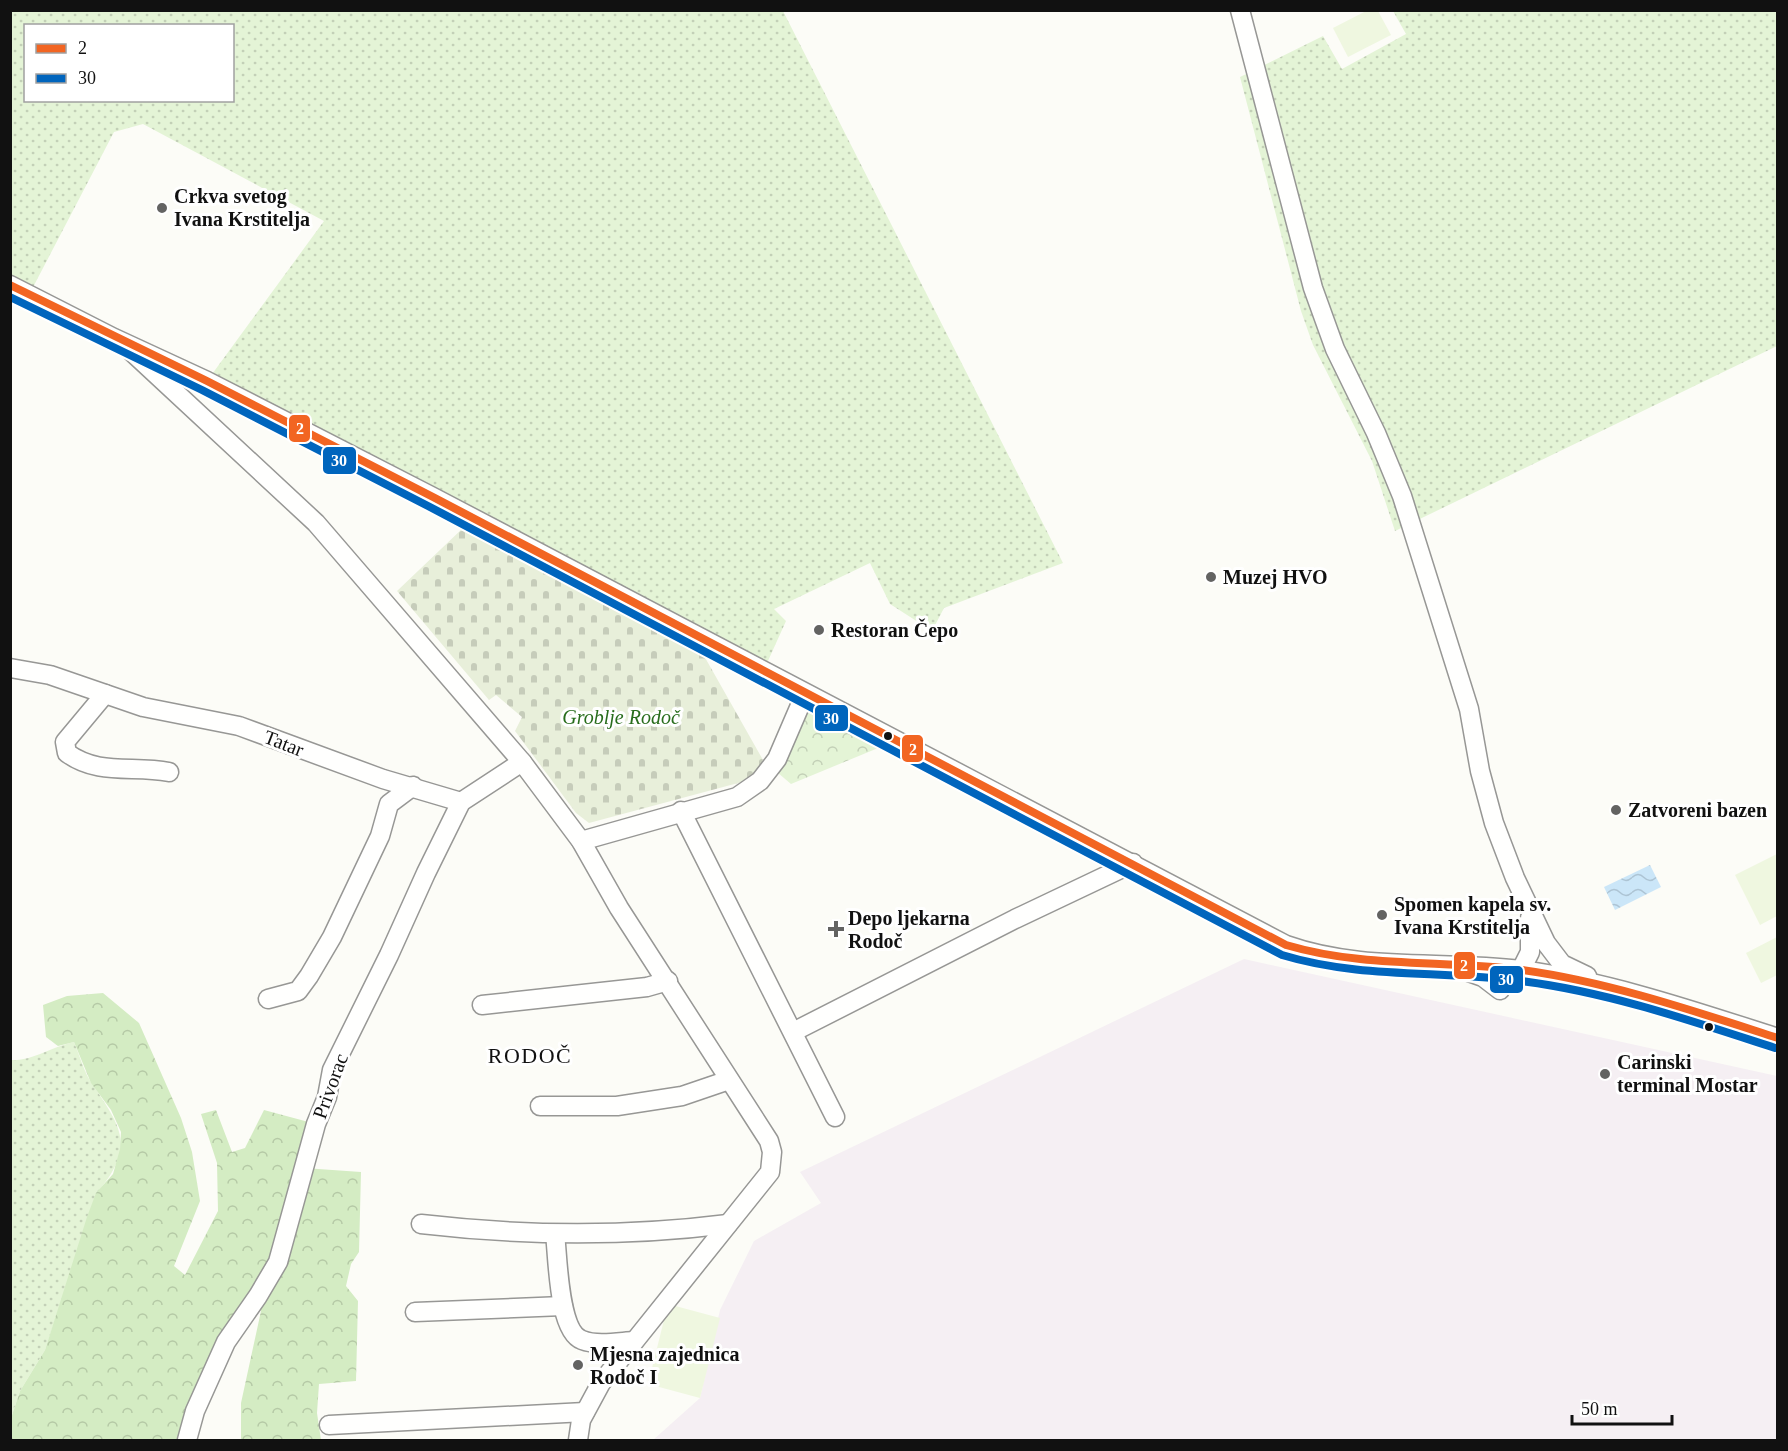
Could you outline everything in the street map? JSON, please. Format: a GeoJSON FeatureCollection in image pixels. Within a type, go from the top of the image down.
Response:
{"type":"FeatureCollection","features":[{"type":"Feature","properties":{"kind":"street"},"geometry":{"type":"LineString","coordinates":[[1240,10],[1313,288],[1335,349],[1376,433],[1402,496],[1455,662],[1494,823],[1546,943],[1555,956],[1573,970],[1627,992],[1778,1038]]}},
{"type":"Feature","properties":{"kind":"street"},"geometry":{"type":"LineString","coordinates":[[10,285],[282,420],[1286,945],[1313,955],[1390,964],[1530,972],[1627,992]]}},
{"type":"Feature","properties":{"kind":"street"},"geometry":{"type":"LineString","coordinates":[[121,341],[316,523],[522,762],[581,841],[619,908],[769,1141],[772,1163],[770,1172],[601,1383],[585,1412],[578,1440]]}},
{"type":"Feature","properties":{"kind":"street","name":"Tatar"},"geometry":{"type":"LineString","coordinates":[[10,668],[50,675],[143,707],[239,726],[383,779],[461,802]]}},
{"type":"Feature","properties":{"kind":"street"},"geometry":{"type":"LineString","coordinates":[[105,694],[69,734],[65,742],[67,753],[89,764],[116,771],[146,768],[169,772]]}},
{"type":"Feature","properties":{"kind":"street"},"geometry":{"type":"LineString","coordinates":[[581,841],[736,797],[760,781],[777,759],[806,694]]}},
{"type":"Feature","properties":{"kind":"street"},"geometry":{"type":"LineString","coordinates":[[461,802],[522,762]]}},
{"type":"Feature","properties":{"kind":"street"},"geometry":{"type":"LineString","coordinates":[[268,999],[298,991],[309,976],[332,937],[375,846],[389,804],[412,786]]}},
{"type":"Feature","properties":{"kind":"street","name":"Privorac"},"geometry":{"type":"LineString","coordinates":[[187,1440],[198,1401],[226,1342],[278,1262],[316,1124],[327,1097],[332,1070],[461,802]]}},
{"type":"Feature","properties":{"kind":"street"},"geometry":{"type":"LineString","coordinates":[[681,811],[835,1117]]}},
{"type":"Feature","properties":{"kind":"street"},"geometry":{"type":"LineString","coordinates":[[793,1032],[1015,919],[1133,863]]}},
{"type":"Feature","properties":{"kind":"street"},"geometry":{"type":"LineString","coordinates":[[1529,908],[1532,934],[1530,972]]}},
{"type":"Feature","properties":{"kind":"street"},"geometry":{"type":"LineString","coordinates":[[1530,972],[1545,963],[1546,943]]}},
{"type":"Feature","properties":{"kind":"street"},"geometry":{"type":"LineString","coordinates":[[1447,966],[1474,973],[1500,990]]}},
{"type":"Feature","properties":{"kind":"street"},"geometry":{"type":"LineString","coordinates":[[482,1005],[647,987],[668,981]]}},
{"type":"Feature","properties":{"kind":"street"},"geometry":{"type":"LineString","coordinates":[[540,1106],[617,1106],[682,1096],[729,1080]]}},
{"type":"Feature","properties":{"kind":"street"},"geometry":{"type":"LineString","coordinates":[[421,1224],[471,1230],[555,1234],[635,1234],[728,1224]]}},
{"type":"Feature","properties":{"kind":"street"},"geometry":{"type":"LineString","coordinates":[[555,1234],[563,1306],[569,1328],[580,1340],[592,1343],[633,1341]]}},
{"type":"Feature","properties":{"kind":"street"},"geometry":{"type":"LineString","coordinates":[[415,1312],[563,1306]]}},
{"type":"Feature","properties":{"kind":"street"},"geometry":{"type":"LineString","coordinates":[[329,1425],[585,1412]]}},
{"type":"Feature","properties":{"kind":"shaded area"},"geometry":{"type":"Polygon","coordinates":[[[1244,959],[1777,1076],[1777,1440],[653,1440],[700,1398],[720,1310],[754,1241],[821,1203],[800,1172],[1244,959]]]}},
{"type":"Feature","properties":{"kind":"green space"},"geometry":{"type":"Polygon","coordinates":[[[1368,10],[1378,11],[1391,35],[1348,57],[1333,28],[1368,10]]]}},
{"type":"Feature","properties":{"kind":"green space"},"geometry":{"type":"Polygon","coordinates":[[[10,11],[783,11],[1063,563],[944,608],[932,631],[890,604],[870,563],[774,609],[786,621],[763,672],[207,381],[324,221],[143,124],[114,132],[30,293],[11,285],[10,11]]]}},
{"type":"Feature","properties":{"kind":"green space"},"geometry":{"type":"Polygon","coordinates":[[[1393,11],[1777,11],[1777,346],[1395,531],[1372,461],[1313,345],[1301,311],[1240,77],[1323,36],[1342,69],[1406,34],[1393,11]]]}},
{"type":"Feature","properties":{"kind":"green space","name":"Groblje Rodoč"},"geometry":{"type":"Polygon","coordinates":[[[463,528],[703,654],[763,760],[753,779],[589,823],[576,813],[515,731],[522,717],[496,695],[489,700],[397,591],[463,528]]]}},
{"type":"Feature","properties":{"kind":"green space"},"geometry":{"type":"Polygon","coordinates":[[[805,694],[884,735],[883,746],[791,784],[771,767],[805,694]]]}},
{"type":"Feature","properties":{"kind":"green space"},"geometry":{"type":"Polygon","coordinates":[[[1777,854],[1777,916],[1760,925],[1735,875],[1777,854]]]}},
{"type":"Feature","properties":{"kind":"green space"},"geometry":{"type":"Polygon","coordinates":[[[1777,937],[1777,975],[1761,983],[1746,953],[1777,937]]]}},
{"type":"Feature","properties":{"kind":"green space"},"geometry":{"type":"Polygon","coordinates":[[[103,993],[139,1023],[181,1118],[192,1152],[200,1201],[174,1266],[185,1275],[218,1211],[217,1163],[201,1114],[216,1110],[232,1152],[245,1148],[264,1110],[316,1124],[304,1168],[361,1172],[359,1252],[351,1264],[346,1286],[358,1301],[356,1381],[319,1384],[317,1413],[321,1440],[241,1440],[241,1403],[261,1311],[258,1297],[187,1440],[11,1440],[11,1418],[20,1391],[45,1350],[87,1217],[96,1193],[113,1174],[120,1149],[121,1132],[111,1110],[91,1083],[74,1042],[58,1046],[46,1037],[43,1005],[67,996],[103,993]]]}},
{"type":"Feature","properties":{"kind":"green space"},"geometry":{"type":"Polygon","coordinates":[[[74,1042],[87,1075],[112,1114],[120,1139],[120,1150],[117,1163],[97,1193],[45,1350],[20,1391],[11,1418],[11,1060],[35,1056],[74,1042]]]}},
{"type":"Feature","properties":{"kind":"green space"},"geometry":{"type":"Polygon","coordinates":[[[668,1304],[720,1318],[700,1398],[648,1384],[668,1304]]]}},
{"type":"Feature","properties":{"kind":"water"},"geometry":{"type":"Polygon","coordinates":[[[1650,865],[1661,887],[1615,910],[1604,887],[1650,865]]]}},
{"type":"Feature","properties":{"kind":"transit line","name":"2"},"geometry":{"type":"LineString","coordinates":[[10,285],[207,381],[433,497],[1286,945],[1345,957],[1492,967],[1555,975],[1651,998],[1778,1038]]}},
{"type":"Feature","properties":{"kind":"transit line","name":"30"},"geometry":{"type":"LineString","coordinates":[[10,297],[202,390],[428,506],[1282,955],[1341,968],[1491,978],[1586,992],[1650,1008],[1775,1048]]}},
{"type":"Feature","properties":{"kind":"place","name":"Crkva svetog Ivana Krstitelja"},"geometry":{"type":"Point","coordinates":[162,208]}},
{"type":"Feature","properties":{"kind":"place","name":"Muzej HVO"},"geometry":{"type":"Point","coordinates":[1211,577]}},
{"type":"Feature","properties":{"kind":"place","name":"Restoran Čepo"},"geometry":{"type":"Point","coordinates":[819,630]}},
{"type":"Feature","properties":{"kind":"place","name":"Zatvoreni bazen"},"geometry":{"type":"Point","coordinates":[1616,810]}},
{"type":"Feature","properties":{"kind":"place","name":"Spomen kapela sv. Ivana Krstitelja"},"geometry":{"type":"Point","coordinates":[1382,915]}},
{"type":"Feature","properties":{"kind":"place","name":"Depo ljekarna Rodoč"},"geometry":{"type":"Point","coordinates":[836,929]}},
{"type":"Feature","properties":{"kind":"place","name":"Carinski terminal Mostar"},"geometry":{"type":"Point","coordinates":[1605,1074]}},
{"type":"Feature","properties":{"kind":"place","name":"Mjesna zajednica Rodoč I"},"geometry":{"type":"Point","coordinates":[578,1365]}},
{"type":"Feature","properties":{"kind":"district","name":"RODOČ"},"geometry":{"type":"Point","coordinates":[530,1055]}}]}
